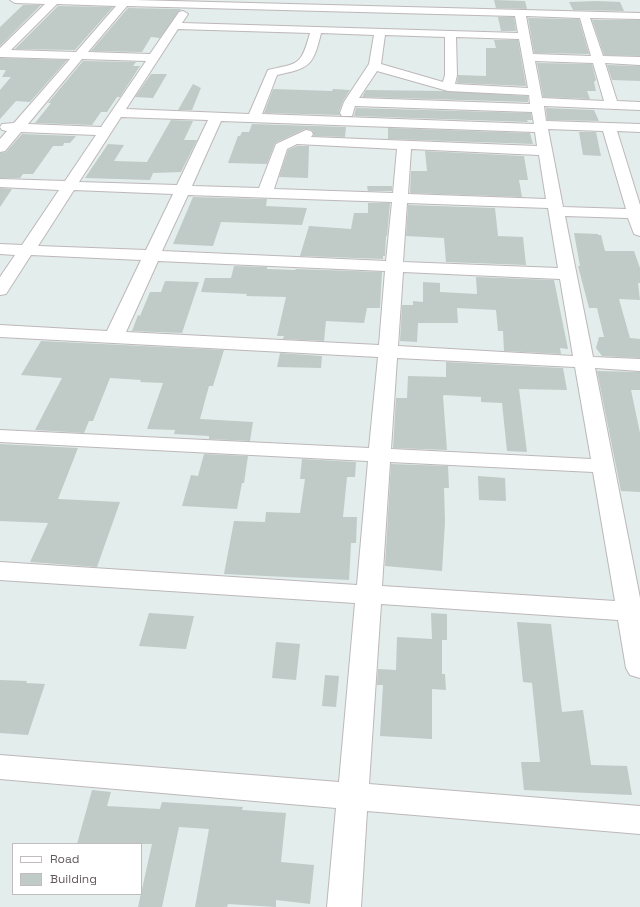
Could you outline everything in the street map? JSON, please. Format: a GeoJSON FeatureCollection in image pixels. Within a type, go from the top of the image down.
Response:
{"type":"FeatureCollection","features":[{"type":"Feature","properties":{"kind":"street"},"geometry":{"type":"LineString","coordinates":[[15,0],[420,5],[486,12],[638,16]]}},
{"type":"Feature","properties":{"kind":"street"},"geometry":{"type":"LineString","coordinates":[[485,0],[486,12]]}},
{"type":"Feature","properties":{"kind":"street"},"geometry":{"type":"LineString","coordinates":[[560,0],[564,14]]}},
{"type":"Feature","properties":{"kind":"street"},"geometry":{"type":"LineString","coordinates":[[0,53],[54,1]]}},
{"type":"Feature","properties":{"kind":"street"},"geometry":{"type":"LineString","coordinates":[[0,148],[79,55],[116,2]]}},
{"type":"Feature","properties":{"kind":"street"},"geometry":{"type":"LineString","coordinates":[[0,290],[190,2]]}},
{"type":"Feature","properties":{"kind":"street"},"geometry":{"type":"LineString","coordinates":[[279,3],[290,14],[344,30]]}},
{"type":"Feature","properties":{"kind":"street"},"geometry":{"type":"LineString","coordinates":[[630,5],[638,16]]}},
{"type":"Feature","properties":{"kind":"street"},"geometry":{"type":"LineString","coordinates":[[520,13],[630,611],[638,641],[640,668]]}},
{"type":"Feature","properties":{"kind":"street"},"geometry":{"type":"LineString","coordinates":[[584,15],[612,105]]}},
{"type":"Feature","properties":{"kind":"street"},"geometry":{"type":"LineString","coordinates":[[175,26],[524,36]]}},
{"type":"Feature","properties":{"kind":"street"},"geometry":{"type":"LineString","coordinates":[[254,118],[272,73],[305,63],[309,58],[316,30]]}},
{"type":"Feature","properties":{"kind":"street"},"geometry":{"type":"LineString","coordinates":[[345,121],[350,102],[374,66],[380,31]]}},
{"type":"Feature","properties":{"kind":"street"},"geometry":{"type":"LineString","coordinates":[[448,88],[450,75],[450,34]]}},
{"type":"Feature","properties":{"kind":"street"},"geometry":{"type":"LineString","coordinates":[[0,53],[154,58]]}},
{"type":"Feature","properties":{"kind":"street"},"geometry":{"type":"LineString","coordinates":[[529,57],[640,61]]}},
{"type":"Feature","properties":{"kind":"street"},"geometry":{"type":"LineString","coordinates":[[374,66],[448,88],[536,101]]}},
{"type":"Feature","properties":{"kind":"street"},"geometry":{"type":"LineString","coordinates":[[350,102],[536,101],[640,106]]}},
{"type":"Feature","properties":{"kind":"street"},"geometry":{"type":"LineString","coordinates":[[117,113],[330,121],[541,127],[640,128]]}},
{"type":"Feature","properties":{"kind":"street"},"geometry":{"type":"LineString","coordinates":[[114,337],[217,116]]}},
{"type":"Feature","properties":{"kind":"street"},"geometry":{"type":"LineString","coordinates":[[266,193],[281,147],[330,121]]}},
{"type":"Feature","properties":{"kind":"street"},"geometry":{"type":"LineString","coordinates":[[0,127],[105,131]]}},
{"type":"Feature","properties":{"kind":"street"},"geometry":{"type":"LineString","coordinates":[[609,127],[637,214],[640,231]]}},
{"type":"Feature","properties":{"kind":"street"},"geometry":{"type":"LineString","coordinates":[[294,140],[545,152]]}},
{"type":"Feature","properties":{"kind":"street"},"geometry":{"type":"LineString","coordinates":[[344,907],[404,145]]}},
{"type":"Feature","properties":{"kind":"street"},"geometry":{"type":"LineString","coordinates":[[623,174],[640,174]]}},
{"type":"Feature","properties":{"kind":"street"},"geometry":{"type":"LineString","coordinates":[[0,183],[400,198],[556,207],[637,214]]}},
{"type":"Feature","properties":{"kind":"street"},"geometry":{"type":"LineString","coordinates":[[0,249],[568,274]]}},
{"type":"Feature","properties":{"kind":"street"},"geometry":{"type":"LineString","coordinates":[[0,331],[640,365]]}},
{"type":"Feature","properties":{"kind":"street"},"geometry":{"type":"LineString","coordinates":[[0,436],[603,466]]}},
{"type":"Feature","properties":{"kind":"street"},"geometry":{"type":"LineString","coordinates":[[0,571],[630,611]]}},
{"type":"Feature","properties":{"kind":"street"},"geometry":{"type":"LineString","coordinates":[[0,767],[640,820]]}},
{"type":"Feature","properties":{"kind":"building"},"geometry":{"type":"Polygon","coordinates":[[[494,0],[525,1],[527,9],[496,8],[494,0]]]}},
{"type":"Feature","properties":{"kind":"building"},"geometry":{"type":"Polygon","coordinates":[[[569,2],[620,2],[624,11],[573,10],[569,2]]]}},
{"type":"Feature","properties":{"kind":"building"},"geometry":{"type":"Polygon","coordinates":[[[23,5],[41,5],[0,46],[0,27],[23,5]]]}},
{"type":"Feature","properties":{"kind":"building"},"geometry":{"type":"Polygon","coordinates":[[[58,6],[113,7],[75,50],[15,49],[58,6]]]}},
{"type":"Feature","properties":{"kind":"building"},"geometry":{"type":"Polygon","coordinates":[[[128,8],[181,9],[160,38],[151,37],[142,52],[91,51],[128,8]]]}},
{"type":"Feature","properties":{"kind":"building"},"geometry":{"type":"Polygon","coordinates":[[[498,17],[514,17],[516,31],[501,31],[498,17]]]}},
{"type":"Feature","properties":{"kind":"building"},"geometry":{"type":"Polygon","coordinates":[[[528,18],[579,19],[589,54],[534,53],[528,18]]]}},
{"type":"Feature","properties":{"kind":"building"},"geometry":{"type":"Polygon","coordinates":[[[592,20],[640,20],[640,56],[604,55],[592,20]]]}},
{"type":"Feature","properties":{"kind":"building"},"geometry":{"type":"Polygon","coordinates":[[[494,40],[518,40],[526,86],[457,83],[458,75],[486,76],[486,48],[496,48],[494,40]]]}},
{"type":"Feature","properties":{"kind":"building"},"geometry":{"type":"Polygon","coordinates":[[[0,58],[67,60],[30,102],[16,101],[0,119],[0,90],[11,77],[2,77],[6,70],[0,70],[0,58]]]}},
{"type":"Feature","properties":{"kind":"building"},"geometry":{"type":"Polygon","coordinates":[[[83,61],[136,62],[133,66],[140,66],[120,97],[117,97],[107,112],[101,112],[92,125],[35,123],[51,103],[48,103],[83,61]]]}},
{"type":"Feature","properties":{"kind":"building"},"geometry":{"type":"Polygon","coordinates":[[[537,63],[592,64],[596,80],[594,82],[596,91],[587,91],[590,99],[543,97],[537,63]]]}},
{"type":"Feature","properties":{"kind":"building"},"geometry":{"type":"Polygon","coordinates":[[[607,65],[640,66],[640,81],[612,80],[607,65]]]}},
{"type":"Feature","properties":{"kind":"building"},"geometry":{"type":"Polygon","coordinates":[[[151,74],[167,74],[153,98],[135,97],[151,74]]]}},
{"type":"Feature","properties":{"kind":"building"},"geometry":{"type":"Polygon","coordinates":[[[193,84],[201,88],[192,110],[178,110],[193,84]]]}},
{"type":"Feature","properties":{"kind":"building"},"geometry":{"type":"Polygon","coordinates":[[[273,89],[332,91],[333,89],[350,90],[343,101],[339,112],[340,115],[264,113],[273,89]]]}},
{"type":"Feature","properties":{"kind":"building"},"geometry":{"type":"Polygon","coordinates":[[[366,90],[444,91],[528,96],[528,102],[362,97],[366,90]]]}},
{"type":"Feature","properties":{"kind":"building"},"geometry":{"type":"Polygon","coordinates":[[[356,108],[531,113],[532,120],[527,120],[528,122],[354,116],[356,108]]]}},
{"type":"Feature","properties":{"kind":"building"},"geometry":{"type":"Polygon","coordinates":[[[546,108],[594,110],[599,121],[547,120],[546,108]]]}},
{"type":"Feature","properties":{"kind":"building"},"geometry":{"type":"Polygon","coordinates":[[[171,120],[193,121],[184,140],[197,140],[181,172],[153,173],[150,180],[85,178],[108,144],[124,145],[114,161],[147,162],[171,120]]]}},
{"type":"Feature","properties":{"kind":"building"},"geometry":{"type":"Polygon","coordinates":[[[252,124],[346,127],[345,137],[314,136],[312,130],[305,129],[275,143],[267,164],[228,163],[238,136],[240,136],[242,132],[249,132],[252,124]]]}},
{"type":"Feature","properties":{"kind":"building"},"geometry":{"type":"Polygon","coordinates":[[[388,128],[530,133],[533,144],[388,139],[388,128]]]}},
{"type":"Feature","properties":{"kind":"building"},"geometry":{"type":"Polygon","coordinates":[[[579,132],[596,132],[601,156],[583,155],[579,132]]]}},
{"type":"Feature","properties":{"kind":"building"},"geometry":{"type":"Polygon","coordinates":[[[22,134],[76,136],[70,143],[64,143],[63,146],[53,146],[33,174],[23,174],[20,178],[0,178],[0,153],[6,152],[22,134]]]}},
{"type":"Feature","properties":{"kind":"building"},"geometry":{"type":"Polygon","coordinates":[[[297,146],[309,146],[308,178],[279,177],[288,150],[297,146]]]}},
{"type":"Feature","properties":{"kind":"building"},"geometry":{"type":"Polygon","coordinates":[[[425,151],[524,156],[528,180],[519,180],[522,197],[410,193],[411,171],[427,171],[425,151]]]}},
{"type":"Feature","properties":{"kind":"building"},"geometry":{"type":"Polygon","coordinates":[[[367,186],[392,186],[392,191],[368,191],[367,186]]]}},
{"type":"Feature","properties":{"kind":"building"},"geometry":{"type":"Polygon","coordinates":[[[0,188],[12,189],[0,207],[0,188]]]}},
{"type":"Feature","properties":{"kind":"building"},"geometry":{"type":"Polygon","coordinates":[[[193,197],[267,199],[266,206],[307,208],[302,225],[221,222],[213,246],[173,244],[193,197]]]}},
{"type":"Feature","properties":{"kind":"building"},"geometry":{"type":"Polygon","coordinates":[[[368,203],[390,203],[385,256],[383,256],[383,259],[300,256],[309,226],[351,229],[354,213],[368,213],[368,203]]]}},
{"type":"Feature","properties":{"kind":"building"},"geometry":{"type":"Polygon","coordinates":[[[408,205],[495,208],[498,236],[523,237],[526,265],[446,262],[444,238],[406,236],[408,205]]]}},
{"type":"Feature","properties":{"kind":"building"},"geometry":{"type":"Polygon","coordinates":[[[574,233],[601,235],[605,251],[634,251],[640,268],[640,283],[638,283],[640,300],[619,299],[630,338],[640,339],[640,358],[602,356],[596,348],[599,337],[604,337],[597,308],[589,308],[578,266],[580,266],[574,233]]]}},
{"type":"Feature","properties":{"kind":"building"},"geometry":{"type":"Polygon","coordinates":[[[234,266],[267,267],[267,269],[382,272],[380,308],[367,308],[364,323],[326,321],[324,341],[283,339],[284,336],[277,336],[286,297],[246,296],[247,294],[201,292],[205,278],[231,278],[234,266]]]}},
{"type":"Feature","properties":{"kind":"building"},"geometry":{"type":"Polygon","coordinates":[[[476,277],[554,280],[568,349],[560,348],[561,354],[504,351],[503,331],[498,331],[496,310],[457,308],[458,323],[418,323],[417,342],[400,341],[402,305],[413,305],[413,301],[423,302],[423,282],[440,283],[440,292],[477,294],[476,277]]]}},
{"type":"Feature","properties":{"kind":"building"},"geometry":{"type":"Polygon","coordinates":[[[165,281],[199,282],[182,333],[132,331],[138,315],[140,316],[150,292],[161,292],[165,281]]]}},
{"type":"Feature","properties":{"kind":"building"},"geometry":{"type":"Polygon","coordinates":[[[41,341],[224,350],[213,386],[209,386],[200,419],[253,422],[250,441],[209,439],[209,436],[174,434],[175,430],[147,429],[163,383],[110,378],[93,421],[89,421],[84,433],[35,430],[62,378],[21,375],[41,341]]]}},
{"type":"Feature","properties":{"kind":"building"},"geometry":{"type":"Polygon","coordinates":[[[280,353],[322,356],[321,368],[277,367],[280,353]]]}},
{"type":"Feature","properties":{"kind":"building"},"geometry":{"type":"Polygon","coordinates":[[[446,362],[563,368],[567,390],[519,389],[527,452],[507,451],[502,403],[481,402],[481,397],[444,395],[447,450],[393,448],[396,398],[407,398],[408,376],[446,377],[446,362]]]}},
{"type":"Feature","properties":{"kind":"building"},"geometry":{"type":"Polygon","coordinates":[[[597,371],[640,372],[640,390],[631,390],[640,433],[640,492],[621,491],[597,371]]]}},
{"type":"Feature","properties":{"kind":"building"},"geometry":{"type":"Polygon","coordinates":[[[0,444],[78,448],[58,499],[120,502],[97,567],[30,562],[48,523],[0,521],[0,444]]]}},
{"type":"Feature","properties":{"kind":"building"},"geometry":{"type":"Polygon","coordinates":[[[204,454],[248,456],[244,483],[242,483],[237,509],[182,506],[191,475],[198,476],[204,454]]]}},
{"type":"Feature","properties":{"kind":"building"},"geometry":{"type":"Polygon","coordinates":[[[302,459],[356,462],[355,477],[347,477],[343,517],[357,517],[356,543],[351,543],[349,580],[224,574],[234,521],[265,522],[266,512],[300,513],[305,479],[300,479],[302,459]]]}},
{"type":"Feature","properties":{"kind":"building"},"geometry":{"type":"Polygon","coordinates":[[[391,464],[448,466],[449,488],[444,488],[445,522],[442,571],[385,566],[391,464]]]}},
{"type":"Feature","properties":{"kind":"building"},"geometry":{"type":"Polygon","coordinates":[[[478,476],[505,478],[506,501],[479,500],[478,476]]]}},
{"type":"Feature","properties":{"kind":"building"},"geometry":{"type":"Polygon","coordinates":[[[149,613],[194,616],[186,649],[139,646],[149,613]]]}},
{"type":"Feature","properties":{"kind":"building"},"geometry":{"type":"Polygon","coordinates":[[[431,613],[447,614],[447,640],[442,640],[442,674],[445,674],[446,690],[432,689],[432,739],[380,736],[383,685],[377,685],[378,669],[396,670],[397,637],[432,639],[431,613]]]}},
{"type":"Feature","properties":{"kind":"building"},"geometry":{"type":"Polygon","coordinates":[[[517,622],[551,624],[562,712],[583,710],[591,765],[627,766],[632,795],[524,790],[521,762],[540,762],[532,683],[523,682],[517,622]]]}},
{"type":"Feature","properties":{"kind":"building"},"geometry":{"type":"Polygon","coordinates":[[[276,642],[300,644],[296,680],[272,678],[276,642]]]}},
{"type":"Feature","properties":{"kind":"building"},"geometry":{"type":"Polygon","coordinates":[[[325,675],[339,676],[336,707],[322,706],[325,675]]]}},
{"type":"Feature","properties":{"kind":"building"},"geometry":{"type":"Polygon","coordinates":[[[0,680],[27,681],[26,683],[45,684],[28,735],[0,733],[0,680]]]}},
{"type":"Feature","properties":{"kind":"building"},"geometry":{"type":"Polygon","coordinates":[[[92,790],[111,792],[107,806],[160,809],[162,802],[243,807],[242,810],[286,813],[281,862],[314,865],[310,904],[276,900],[276,907],[228,904],[227,907],[195,907],[209,829],[179,827],[162,907],[138,907],[141,895],[142,895],[152,844],[77,843],[92,790]]]}}]}
